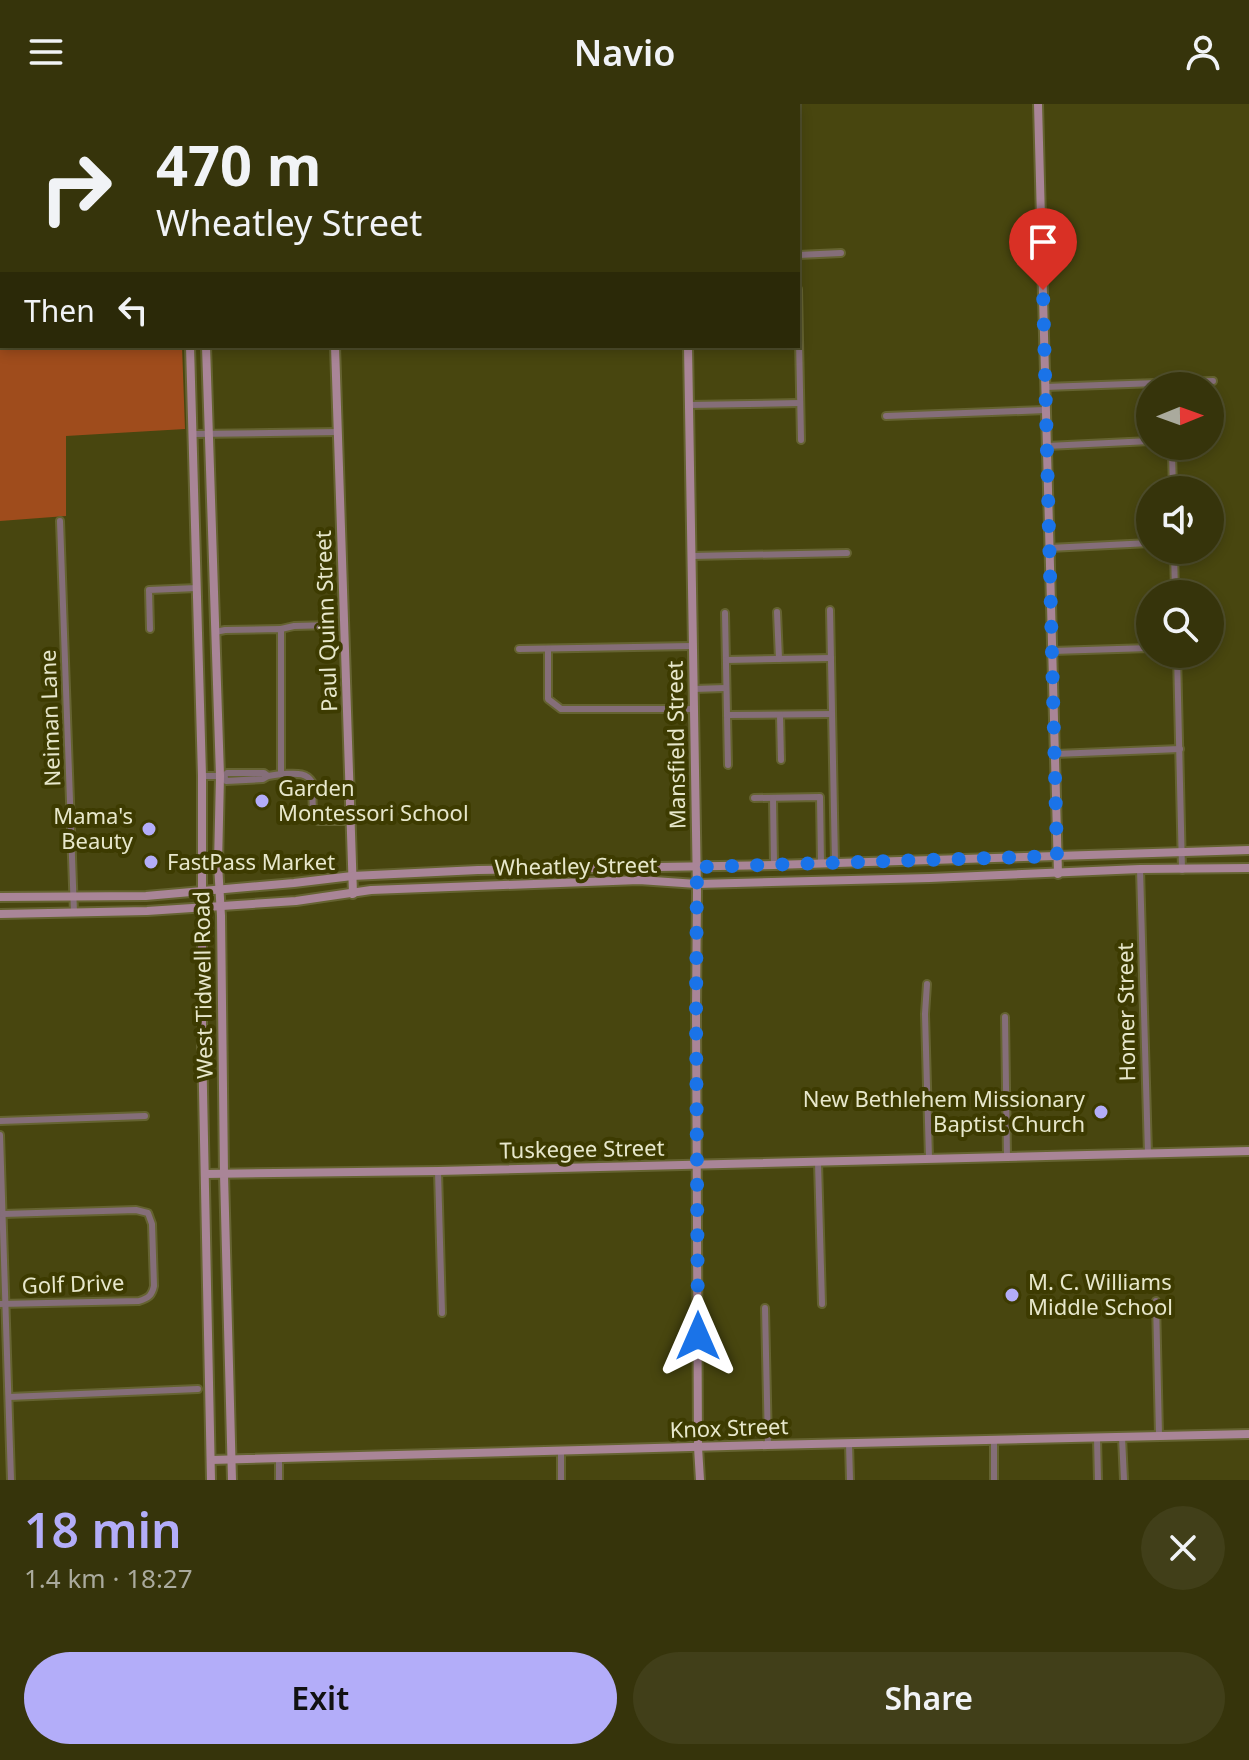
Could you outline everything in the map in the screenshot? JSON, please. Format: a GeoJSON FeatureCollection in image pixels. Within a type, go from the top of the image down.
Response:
{"type":"FeatureCollection","features":[{"type":"Feature","properties":{"kind":"main road"},"geometry":{"type":"LineString","coordinates":[[1038,104],[1058,874]]}},
{"type":"Feature","properties":{"kind":"main road","name":"West Tidwell Road"},"geometry":{"type":"LineString","coordinates":[[190,348],[202,776],[202,1042],[211,1480]]}},
{"type":"Feature","properties":{"kind":"main road","name":"West Tidwell Road"},"geometry":{"type":"LineString","coordinates":[[206,348],[222,776],[219,905],[232,1480]]}},
{"type":"Feature","properties":{"kind":"main road","name":"Paul Quinn Street"},"geometry":{"type":"LineString","coordinates":[[335,348],[353,894]]}},
{"type":"Feature","properties":{"kind":"main road","name":"Mansfield Street"},"geometry":{"type":"LineString","coordinates":[[688,348],[697,867],[700,1480]]}},
{"type":"Feature","properties":{"kind":"main road"},"geometry":{"type":"LineString","coordinates":[[196,546],[212,544]]}},
{"type":"Feature","properties":{"kind":"main road","name":"Wheatley Street"},"geometry":{"type":"LineString","coordinates":[[0,897],[146,896],[352,876],[467,870],[821,864],[1249,850]]}},
{"type":"Feature","properties":{"kind":"main road"},"geometry":{"type":"LineString","coordinates":[[938,859],[938,878]]}},
{"type":"Feature","properties":{"kind":"main road"},"geometry":{"type":"LineString","coordinates":[[821,864],[822,880]]}},
{"type":"Feature","properties":{"kind":"main road"},"geometry":{"type":"LineString","coordinates":[[582,867],[583,883]]}},
{"type":"Feature","properties":{"kind":"main road","name":"Wheatley Street"},"geometry":{"type":"LineString","coordinates":[[0,914],[147,911],[296,901],[371,890],[468,886],[639,880],[697,884],[1249,868]]}},
{"type":"Feature","properties":{"kind":"main road"},"geometry":{"type":"LineString","coordinates":[[467,870],[468,886]]}},
{"type":"Feature","properties":{"kind":"main road"},"geometry":{"type":"LineString","coordinates":[[202,1042],[222,1040]]}},
{"type":"Feature","properties":{"kind":"main road","name":"Tuskegee Street"},"geometry":{"type":"LineString","coordinates":[[205,1174],[1249,1151]]}},
{"type":"Feature","properties":{"kind":"main road"},"geometry":{"type":"LineString","coordinates":[[207,1280],[227,1279]]}},
{"type":"Feature","properties":{"kind":"main road","name":"Knox Street"},"geometry":{"type":"LineString","coordinates":[[211,1460],[1249,1434]]}},
{"type":"Feature","properties":{"kind":"street"},"geometry":{"type":"LineString","coordinates":[[800,255],[841,253]]}},
{"type":"Feature","properties":{"kind":"street"},"geometry":{"type":"LineString","coordinates":[[799,348],[801,440]]}},
{"type":"Feature","properties":{"kind":"street"},"geometry":{"type":"LineString","coordinates":[[1045,387],[1136,384]]}},
{"type":"Feature","properties":{"kind":"street"},"geometry":{"type":"LineString","coordinates":[[689,405],[800,403]]}},
{"type":"Feature","properties":{"kind":"street"},"geometry":{"type":"LineString","coordinates":[[886,416],[1046,410]]}},
{"type":"Feature","properties":{"kind":"street"},"geometry":{"type":"LineString","coordinates":[[193,434],[338,432]]}},
{"type":"Feature","properties":{"kind":"street"},"geometry":{"type":"LineString","coordinates":[[1047,446],[1136,442]]}},
{"type":"Feature","properties":{"kind":"street","name":"Neiman Lane"},"geometry":{"type":"LineString","coordinates":[[60,521],[74,914]]}},
{"type":"Feature","properties":{"kind":"street"},"geometry":{"type":"LineString","coordinates":[[1049,548],[1136,544]]}},
{"type":"Feature","properties":{"kind":"street"},"geometry":{"type":"LineString","coordinates":[[691,556],[847,553]]}},
{"type":"Feature","properties":{"kind":"street"},"geometry":{"type":"LineString","coordinates":[[150,629],[149,590],[197,588]]}},
{"type":"Feature","properties":{"kind":"street"},"geometry":{"type":"LineString","coordinates":[[830,610],[835,863]]}},
{"type":"Feature","properties":{"kind":"street"},"geometry":{"type":"LineString","coordinates":[[777,612],[779,659]]}},
{"type":"Feature","properties":{"kind":"street"},"geometry":{"type":"LineString","coordinates":[[725,613],[728,765]]}},
{"type":"Feature","properties":{"kind":"street"},"geometry":{"type":"LineString","coordinates":[[215,632],[332,625]]}},
{"type":"Feature","properties":{"kind":"street"},"geometry":{"type":"LineString","coordinates":[[281,629],[281,774]]}},
{"type":"Feature","properties":{"kind":"street"},"geometry":{"type":"LineString","coordinates":[[519,649],[692,646]]}},
{"type":"Feature","properties":{"kind":"street"},"geometry":{"type":"LineString","coordinates":[[1052,651],[1136,648]]}},
{"type":"Feature","properties":{"kind":"street"},"geometry":{"type":"LineString","coordinates":[[548,649],[548,699],[561,709],[693,709]]}},
{"type":"Feature","properties":{"kind":"street"},"geometry":{"type":"LineString","coordinates":[[726,660],[831,658]]}},
{"type":"Feature","properties":{"kind":"street"},"geometry":{"type":"LineString","coordinates":[[1177,668],[1182,870]]}},
{"type":"Feature","properties":{"kind":"street"},"geometry":{"type":"LineString","coordinates":[[693,689],[726,688]]}},
{"type":"Feature","properties":{"kind":"street"},"geometry":{"type":"LineString","coordinates":[[727,715],[832,714]]}},
{"type":"Feature","properties":{"kind":"street"},"geometry":{"type":"LineString","coordinates":[[780,715],[781,760]]}},
{"type":"Feature","properties":{"kind":"street"},"geometry":{"type":"LineString","coordinates":[[1055,754],[1180,749]]}},
{"type":"Feature","properties":{"kind":"street"},"geometry":{"type":"LineString","coordinates":[[202,776],[222,776],[226,781],[303,774],[312,782],[313,815],[318,821],[351,821]]}},
{"type":"Feature","properties":{"kind":"street"},"geometry":{"type":"LineString","coordinates":[[754,798],[820,797],[821,864]]}},
{"type":"Feature","properties":{"kind":"street"},"geometry":{"type":"LineString","coordinates":[[773,798],[774,865]]}},
{"type":"Feature","properties":{"kind":"street","name":"Homer Street"},"geometry":{"type":"LineString","coordinates":[[1140,869],[1148,1154]]}},
{"type":"Feature","properties":{"kind":"street"},"geometry":{"type":"LineString","coordinates":[[927,984],[929,1158]]}},
{"type":"Feature","properties":{"kind":"street"},"geometry":{"type":"LineString","coordinates":[[1005,1017],[1007,1157]]}},
{"type":"Feature","properties":{"kind":"street"},"geometry":{"type":"LineString","coordinates":[[0,1121],[145,1116]]}},
{"type":"Feature","properties":{"kind":"street"},"geometry":{"type":"LineString","coordinates":[[0,1135],[11,1480]]}},
{"type":"Feature","properties":{"kind":"street"},"geometry":{"type":"LineString","coordinates":[[818,1162],[822,1304]]}},
{"type":"Feature","properties":{"kind":"street"},"geometry":{"type":"LineString","coordinates":[[438,1171],[442,1313]]}},
{"type":"Feature","properties":{"kind":"street","name":"Golf Drive"},"geometry":{"type":"LineString","coordinates":[[3,1214],[143,1210],[151,1217],[154,1286],[152,1294],[139,1301],[3,1304]]}},
{"type":"Feature","properties":{"kind":"street"},"geometry":{"type":"LineString","coordinates":[[1156,1301],[1159,1435]]}},
{"type":"Feature","properties":{"kind":"street"},"geometry":{"type":"LineString","coordinates":[[765,1308],[768,1445]]}},
{"type":"Feature","properties":{"kind":"street"},"geometry":{"type":"LineString","coordinates":[[9,1397],[198,1389]]}},
{"type":"Feature","properties":{"kind":"street"},"geometry":{"type":"LineString","coordinates":[[1122,1437],[1124,1480]]}},
{"type":"Feature","properties":{"kind":"street"},"geometry":{"type":"LineString","coordinates":[[1097,1438],[1098,1480]]}},
{"type":"Feature","properties":{"kind":"street"},"geometry":{"type":"LineString","coordinates":[[994,1440],[994,1480]]}},
{"type":"Feature","properties":{"kind":"street"},"geometry":{"type":"LineString","coordinates":[[849,1443],[850,1480]]}},
{"type":"Feature","properties":{"kind":"street"},"geometry":{"type":"LineString","coordinates":[[561,1452],[561,1480]]}},
{"type":"Feature","properties":{"kind":"street"},"geometry":{"type":"LineString","coordinates":[[279,1459],[279,1480]]}},
{"type":"Feature","properties":{"kind":"shaded area"},"geometry":{"type":"Polygon","coordinates":[[[0,348],[182,348],[185,429],[66,436],[66,516],[0,521],[0,348]]]}},
{"type":"Feature","properties":{"kind":"place","name":"Garden Montessori School"},"geometry":{"type":"Point","coordinates":[262,801]}},
{"type":"Feature","properties":{"kind":"place","name":"Mama's Beauty"},"geometry":{"type":"Point","coordinates":[149,829]}},
{"type":"Feature","properties":{"kind":"place","name":"FastPass Market"},"geometry":{"type":"Point","coordinates":[151,862]}},
{"type":"Feature","properties":{"kind":"place","name":"New Bethlehem Missionary Baptist Church"},"geometry":{"type":"Point","coordinates":[1101,1112]}},
{"type":"Feature","properties":{"kind":"place","name":"M. C. Williams Middle School"},"geometry":{"type":"Point","coordinates":[1012,1295]}},
{"type":"Feature","properties":{"kind":"route"},"geometry":{"type":"LineString","coordinates":[[698,1336],[697,867],[1057,856],[1043,290]]}}]}
